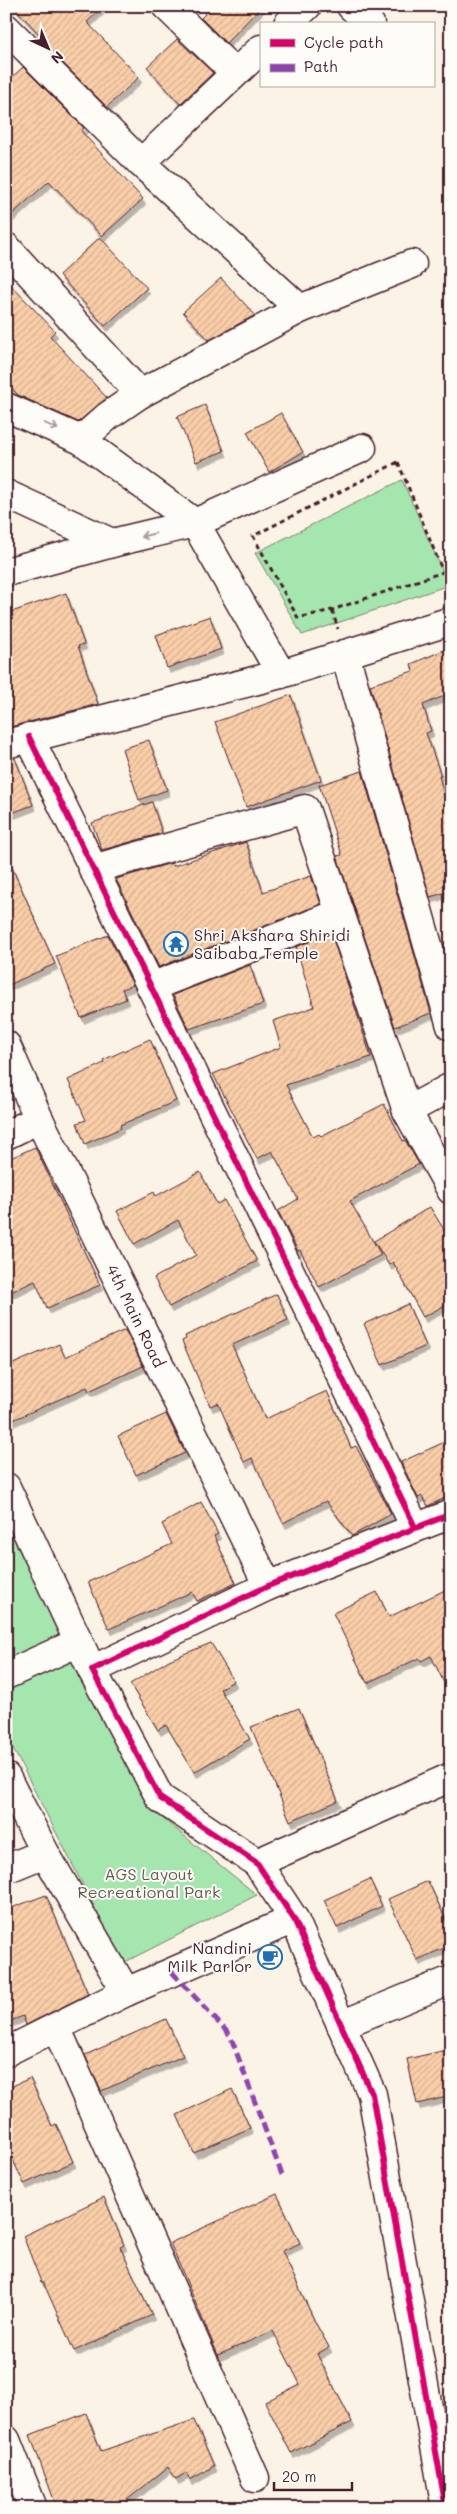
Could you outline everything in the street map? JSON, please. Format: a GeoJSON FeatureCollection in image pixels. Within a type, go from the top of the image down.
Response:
{"type":"FeatureCollection","features":[{"type":"Feature","properties":{"kind":"street"},"geometry":{"type":"LineString","coordinates":[[166,6],[235,73]]}},
{"type":"Feature","properties":{"kind":"street"},"geometry":{"type":"LineString","coordinates":[[290,22],[306,6]]}},
{"type":"Feature","properties":{"kind":"street"},"geometry":{"type":"LineString","coordinates":[[351,6],[368,22]]}},
{"type":"Feature","properties":{"kind":"street"},"geometry":{"type":"LineString","coordinates":[[6,28],[141,163],[300,309]]}},
{"type":"Feature","properties":{"kind":"street"},"geometry":{"type":"LineString","coordinates":[[141,163],[260,50]]}},
{"type":"Feature","properties":{"kind":"street"},"geometry":{"type":"LineString","coordinates":[[6,247],[140,394]]}},
{"type":"Feature","properties":{"kind":"street"},"geometry":{"type":"LineString","coordinates":[[82,440],[108,416],[140,394],[300,309],[412,264]]}},
{"type":"Feature","properties":{"kind":"street"},"geometry":{"type":"LineString","coordinates":[[6,407],[82,440],[195,523],[281,674]]}},
{"type":"Feature","properties":{"kind":"street"},"geometry":{"type":"LineString","coordinates":[[6,572],[195,523],[362,448]]}},
{"type":"Feature","properties":{"kind":"street"},"geometry":{"type":"LineString","coordinates":[[6,494],[112,543]]}},
{"type":"Feature","properties":{"kind":"street"},"geometry":{"type":"LineString","coordinates":[[415,1527],[93,869],[18,740],[281,674],[451,621]]}},
{"type":"Feature","properties":{"kind":"street"},"geometry":{"type":"LineString","coordinates":[[345,654],[451,1026]]}},
{"type":"Feature","properties":{"kind":"street"},"geometry":{"type":"LineString","coordinates":[[93,869],[305,809],[407,1111],[450,1187]]}},
{"type":"Feature","properties":{"kind":"street"},"geometry":{"type":"LineString","coordinates":[[151,986],[340,913]]}},
{"type":"Feature","properties":{"kind":"street","name":"4th Main Road"},"geometry":{"type":"LineString","coordinates":[[6,1045],[39,1119],[268,1586]]}},
{"type":"Feature","properties":{"kind":"street"},"geometry":{"type":"LineString","coordinates":[[407,1111],[451,1087]]}},
{"type":"Feature","properties":{"kind":"street"},"geometry":{"type":"LineString","coordinates":[[6,1135],[39,1119]]}},
{"type":"Feature","properties":{"kind":"street"},"geometry":{"type":"LineString","coordinates":[[6,1487],[92,1670],[160,1798],[257,1863],[294,1920],[372,2094],[446,2508]]}},
{"type":"Feature","properties":{"kind":"street"},"geometry":{"type":"LineString","coordinates":[[92,1670],[268,1586],[451,1514]]}},
{"type":"Feature","properties":{"kind":"street"},"geometry":{"type":"LineString","coordinates":[[6,1675],[79,1642]]}},
{"type":"Feature","properties":{"kind":"street"},"geometry":{"type":"LineString","coordinates":[[257,1863],[451,1776]]}},
{"type":"Feature","properties":{"kind":"street"},"geometry":{"type":"LineString","coordinates":[[6,1777],[45,1852],[126,1992]]}},
{"type":"Feature","properties":{"kind":"street"},"geometry":{"type":"LineString","coordinates":[[6,1869],[45,1852]]}},
{"type":"Feature","properties":{"kind":"street"},"geometry":{"type":"LineString","coordinates":[[6,2052],[126,1992],[294,1920]]}},
{"type":"Feature","properties":{"kind":"street"},"geometry":{"type":"LineString","coordinates":[[341,2025],[451,1980]]}},
{"type":"Feature","properties":{"kind":"street"},"geometry":{"type":"LineString","coordinates":[[56,2027],[255,2478]]}},
{"type":"Feature","properties":{"kind":"street"},"geometry":{"type":"LineString","coordinates":[[6,2440],[32,2508]]}},
{"type":"Feature","properties":{"kind":"path"},"geometry":{"type":"LineString","coordinates":[[398,462],[443,572],[332,610],[298,618],[253,536],[398,462]]}},
{"type":"Feature","properties":{"kind":"green space"},"geometry":{"type":"Polygon","coordinates":[[[402,480],[449,585],[302,635],[255,553],[402,480]]]}},
{"type":"Feature","properties":{"kind":"green space","name":"AGS Layout Recreational Park"},"geometry":{"type":"Polygon","coordinates":[[[6,1519],[150,1808],[257,1895],[123,1963],[6,1735],[6,1519]]]}},
{"type":"Feature","properties":{"kind":"building"},"geometry":{"type":"Polygon","coordinates":[[[13,6],[104,6],[87,22],[139,77],[107,107],[46,46],[40,35],[13,6]]]}},
{"type":"Feature","properties":{"kind":"building"},"geometry":{"type":"Polygon","coordinates":[[[213,6],[262,6],[226,43],[201,18],[213,6]]]}},
{"type":"Feature","properties":{"kind":"building"},"geometry":{"type":"Polygon","coordinates":[[[177,39],[213,73],[180,104],[147,67],[177,39]]]}},
{"type":"Feature","properties":{"kind":"building"},"geometry":{"type":"Polygon","coordinates":[[[23,67],[84,128],[81,131],[143,199],[102,236],[49,181],[6,220],[6,83],[23,67]]]}},
{"type":"Feature","properties":{"kind":"building"},"geometry":{"type":"Polygon","coordinates":[[[100,237],[147,288],[105,326],[59,275],[100,237]]]}},
{"type":"Feature","properties":{"kind":"building"},"geometry":{"type":"Polygon","coordinates":[[[221,278],[255,315],[209,340],[183,312],[221,278]]]}},
{"type":"Feature","properties":{"kind":"building"},"geometry":{"type":"Polygon","coordinates":[[[6,280],[55,331],[50,336],[107,398],[78,422],[18,395],[6,382],[6,280]]]}},
{"type":"Feature","properties":{"kind":"building"},"geometry":{"type":"Polygon","coordinates":[[[205,405],[224,451],[196,462],[177,417],[205,405]]]}},
{"type":"Feature","properties":{"kind":"building"},"geometry":{"type":"Polygon","coordinates":[[[281,413],[303,452],[269,472],[247,432],[281,413]]]}},
{"type":"Feature","properties":{"kind":"building"},"geometry":{"type":"Polygon","coordinates":[[[66,593],[84,644],[78,646],[98,704],[6,728],[6,614],[66,593]]]}},
{"type":"Feature","properties":{"kind":"building"},"geometry":{"type":"Polygon","coordinates":[[[210,616],[221,649],[167,668],[156,635],[210,616]]]}},
{"type":"Feature","properties":{"kind":"building"},"geometry":{"type":"Polygon","coordinates":[[[451,647],[451,693],[423,705],[431,731],[426,733],[441,776],[439,776],[451,822],[451,891],[430,897],[370,685],[413,671],[411,664],[451,647]]]}},
{"type":"Feature","properties":{"kind":"building"},"geometry":{"type":"Polygon","coordinates":[[[291,695],[321,780],[246,807],[215,722],[291,695]]]}},
{"type":"Feature","properties":{"kind":"building"},"geometry":{"type":"Polygon","coordinates":[[[149,740],[167,790],[139,800],[122,749],[149,740]]]}},
{"type":"Feature","properties":{"kind":"building"},"geometry":{"type":"Polygon","coordinates":[[[15,758],[33,805],[6,815],[6,759],[15,758]]]}},
{"type":"Feature","properties":{"kind":"building"},"geometry":{"type":"Polygon","coordinates":[[[362,771],[431,1013],[395,1027],[337,856],[342,855],[319,785],[362,771]]]}},
{"type":"Feature","properties":{"kind":"building"},"geometry":{"type":"Polygon","coordinates":[[[152,802],[162,833],[102,850],[92,823],[152,802]]]}},
{"type":"Feature","properties":{"kind":"building"},"geometry":{"type":"Polygon","coordinates":[[[246,842],[263,892],[311,876],[321,904],[159,967],[116,879],[172,863],[173,866],[246,842]]]}},
{"type":"Feature","properties":{"kind":"building"},"geometry":{"type":"Polygon","coordinates":[[[6,854],[55,964],[6,986],[6,854]]]}},
{"type":"Feature","properties":{"kind":"building"},"geometry":{"type":"Polygon","coordinates":[[[331,933],[371,1057],[286,1085],[313,1137],[319,1134],[321,1136],[384,1104],[403,1141],[405,1140],[419,1164],[350,1201],[381,1255],[319,1287],[278,1211],[298,1199],[272,1151],[257,1159],[213,1074],[281,1047],[273,1021],[314,1007],[296,947],[331,933]]]}},
{"type":"Feature","properties":{"kind":"building"},"geometry":{"type":"Polygon","coordinates":[[[108,935],[133,985],[122,989],[126,999],[81,1018],[56,956],[108,935]]]}},
{"type":"Feature","properties":{"kind":"building"},"geometry":{"type":"Polygon","coordinates":[[[250,965],[263,1004],[189,1029],[173,995],[250,965]]]}},
{"type":"Feature","properties":{"kind":"building"},"geometry":{"type":"Polygon","coordinates":[[[150,1039],[176,1101],[120,1125],[121,1128],[85,1144],[77,1123],[86,1120],[68,1080],[104,1063],[103,1060],[150,1039]]]}},
{"type":"Feature","properties":{"kind":"building"},"geometry":{"type":"Polygon","coordinates":[[[35,1147],[100,1285],[47,1308],[35,1281],[6,1294],[6,1160],[35,1147]]]}},
{"type":"Feature","properties":{"kind":"building"},"geometry":{"type":"Polygon","coordinates":[[[200,1172],[217,1204],[224,1200],[257,1261],[169,1307],[154,1278],[196,1255],[178,1220],[134,1244],[117,1211],[154,1192],[156,1196],[200,1172]]]}},
{"type":"Feature","properties":{"kind":"building"},"geometry":{"type":"Polygon","coordinates":[[[430,1207],[451,1241],[451,1302],[423,1317],[393,1262],[389,1265],[374,1241],[430,1207]]]}},
{"type":"Feature","properties":{"kind":"building"},"geometry":{"type":"Polygon","coordinates":[[[277,1294],[288,1320],[232,1345],[265,1419],[327,1391],[351,1448],[356,1446],[391,1514],[352,1536],[326,1501],[283,1523],[252,1458],[244,1462],[218,1403],[210,1406],[182,1341],[186,1339],[185,1336],[277,1294]]]}},
{"type":"Feature","properties":{"kind":"building"},"geometry":{"type":"Polygon","coordinates":[[[408,1304],[426,1346],[382,1365],[364,1324],[408,1304]]]}},
{"type":"Feature","properties":{"kind":"building"},"geometry":{"type":"Polygon","coordinates":[[[125,1330],[143,1366],[89,1391],[87,1387],[6,1423],[6,1367],[59,1344],[65,1357],[125,1330]]]}},
{"type":"Feature","properties":{"kind":"building"},"geometry":{"type":"Polygon","coordinates":[[[166,1414],[185,1453],[136,1475],[118,1436],[166,1414]]]}},
{"type":"Feature","properties":{"kind":"building"},"geometry":{"type":"Polygon","coordinates":[[[451,1439],[451,1495],[428,1506],[422,1496],[418,1498],[401,1462],[451,1439]]]}},
{"type":"Feature","properties":{"kind":"building"},"geometry":{"type":"Polygon","coordinates":[[[201,1502],[218,1534],[214,1536],[236,1583],[197,1601],[192,1592],[109,1629],[88,1582],[172,1544],[162,1524],[201,1502]]]}},
{"type":"Feature","properties":{"kind":"building"},"geometry":{"type":"Polygon","coordinates":[[[445,1590],[451,1602],[451,1697],[431,1656],[421,1661],[419,1658],[367,1683],[333,1613],[377,1592],[389,1617],[445,1590]]]}},
{"type":"Feature","properties":{"kind":"building"},"geometry":{"type":"Polygon","coordinates":[[[211,1643],[234,1681],[220,1689],[250,1739],[194,1772],[166,1725],[158,1730],[130,1684],[169,1660],[211,1643]]]}},
{"type":"Feature","properties":{"kind":"building"},"geometry":{"type":"Polygon","coordinates":[[[299,1708],[338,1801],[290,1821],[251,1727],[299,1708]]]}},
{"type":"Feature","properties":{"kind":"building"},"geometry":{"type":"Polygon","coordinates":[[[370,1879],[382,1906],[337,1928],[324,1900],[370,1879]]]}},
{"type":"Feature","properties":{"kind":"building"},"geometry":{"type":"Polygon","coordinates":[[[428,1881],[451,1931],[451,1945],[417,1960],[388,1899],[428,1881]]]}},
{"type":"Feature","properties":{"kind":"building"},"geometry":{"type":"Polygon","coordinates":[[[46,1895],[88,1994],[26,2025],[23,2016],[6,2023],[6,1910],[46,1895]]]}},
{"type":"Feature","properties":{"kind":"building"},"geometry":{"type":"Polygon","coordinates":[[[166,2019],[183,2056],[101,2091],[85,2055],[166,2019]]]}},
{"type":"Feature","properties":{"kind":"building"},"geometry":{"type":"Polygon","coordinates":[[[451,2049],[451,2096],[417,2104],[407,2059],[451,2049]]]}},
{"type":"Feature","properties":{"kind":"building"},"geometry":{"type":"Polygon","coordinates":[[[30,2078],[52,2126],[56,2124],[73,2162],[24,2184],[6,2145],[6,2089],[30,2078]]]}},
{"type":"Feature","properties":{"kind":"building"},"geometry":{"type":"Polygon","coordinates":[[[232,2089],[250,2128],[194,2153],[177,2115],[232,2089]]]}},
{"type":"Feature","properties":{"kind":"building"},"geometry":{"type":"Polygon","coordinates":[[[277,2194],[300,2243],[282,2251],[315,2322],[329,2347],[317,2354],[352,2422],[291,2453],[265,2402],[300,2384],[273,2331],[218,2355],[170,2243],[277,2194]]]}},
{"type":"Feature","properties":{"kind":"building"},"geometry":{"type":"Polygon","coordinates":[[[104,2197],[124,2245],[120,2247],[152,2315],[74,2351],[43,2282],[41,2282],[23,2236],[104,2197]]]}},
{"type":"Feature","properties":{"kind":"building"},"geometry":{"type":"Polygon","coordinates":[[[86,2413],[101,2451],[194,2420],[214,2466],[190,2480],[186,2473],[176,2479],[168,2467],[127,2500],[130,2508],[57,2508],[30,2435],[86,2413]]]}},
{"type":"Feature","properties":{"kind":"marked path"},"geometry":{"type":"LineString","coordinates":[[172,1972],[230,2035],[282,2175]]}},
{"type":"Feature","properties":{"kind":"cycle path"},"geometry":{"type":"LineString","coordinates":[[29,737],[415,1527]]}},
{"type":"Feature","properties":{"kind":"cycle path"},"geometry":{"type":"LineString","coordinates":[[446,2508],[372,2094],[294,1919],[257,1863],[160,1798],[92,1670],[268,1586],[451,1514]]}},
{"type":"Feature","properties":{"kind":"place","name":"Shri Akshara Shiridi Saibaba Temple"},"geometry":{"type":"Point","coordinates":[176,944]}},
{"type":"Feature","properties":{"kind":"place","name":"Nandini Milk Parlor"},"geometry":{"type":"Point","coordinates":[270,1957]}}]}
